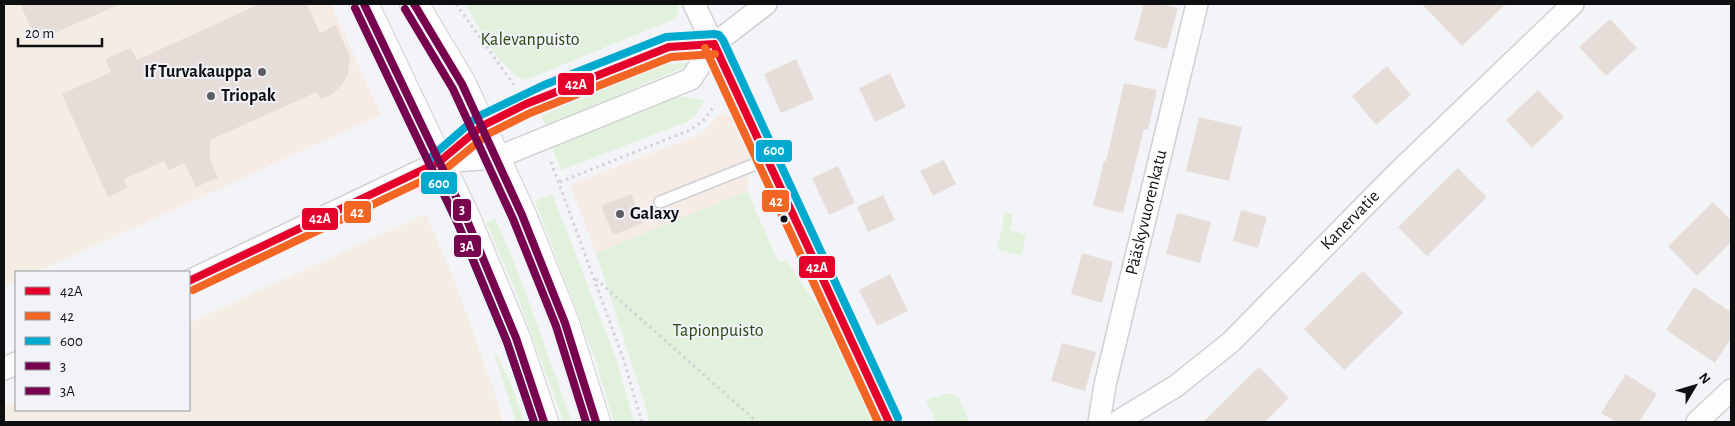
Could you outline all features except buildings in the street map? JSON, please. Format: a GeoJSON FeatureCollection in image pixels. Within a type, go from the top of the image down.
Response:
{"type":"FeatureCollection","features":[{"type":"Feature","properties":{"kind":"main road"},"geometry":{"type":"LineString","coordinates":[[364,4],[467,220],[516,338],[544,422]]}},
{"type":"Feature","properties":{"kind":"main road"},"geometry":{"type":"LineString","coordinates":[[414,4],[462,84],[522,215],[565,323],[596,422]]}},
{"type":"Feature","properties":{"kind":"street"},"geometry":{"type":"LineString","coordinates":[[694,4],[768,159],[888,422]]}},
{"type":"Feature","properties":{"kind":"street"},"geometry":{"type":"LineString","coordinates":[[439,162],[496,158],[690,80],[714,44],[766,4]]}},
{"type":"Feature","properties":{"kind":"street","name":"Pääskyvuorenkatu"},"geometry":{"type":"LineString","coordinates":[[1099,422],[1106,385],[1197,4]]}},
{"type":"Feature","properties":{"kind":"street","name":"Kanervatie"},"geometry":{"type":"LineString","coordinates":[[1117,422],[1176,386],[1231,342],[1393,177],[1573,4]]}},
{"type":"Feature","properties":{"kind":"street"},"geometry":{"type":"LineString","coordinates":[[190,281],[439,162],[482,126],[526,104],[669,47],[714,44]]}},
{"type":"Feature","properties":{"kind":"street"},"geometry":{"type":"LineString","coordinates":[[1697,422],[1731,390]]}},
{"type":"Feature","properties":{"kind":"lane"},"geometry":{"type":"LineString","coordinates":[[660,202],[768,159]]}},
{"type":"Feature","properties":{"kind":"path"},"geometry":{"type":"LineString","coordinates":[[456,4],[526,104]]}},
{"type":"Feature","properties":{"kind":"path"},"geometry":{"type":"LineString","coordinates":[[560,182],[690,130],[703,121],[716,104],[735,93]]}},
{"type":"Feature","properties":{"kind":"path"},"geometry":{"type":"LineString","coordinates":[[542,139],[560,182],[624,358],[642,422]]}},
{"type":"Feature","properties":{"kind":"path"},"geometry":{"type":"LineString","coordinates":[[595,279],[757,422]]}},
{"type":"Feature","properties":{"kind":"shaded area"},"geometry":{"type":"Polygon","coordinates":[[[4,4],[178,4],[48,64],[125,232],[39,271],[15,271],[15,282],[4,287],[4,4]]]}},
{"type":"Feature","properties":{"kind":"shaded area"},"geometry":{"type":"Polygon","coordinates":[[[178,4],[331,4],[381,115],[125,232],[48,64],[178,4]]]}},
{"type":"Feature","properties":{"kind":"shaded area"},"geometry":{"type":"Polygon","coordinates":[[[721,112],[732,117],[739,126],[751,157],[747,191],[596,253],[570,185],[703,133],[721,112]]]}},
{"type":"Feature","properties":{"kind":"shaded area"},"geometry":{"type":"Polygon","coordinates":[[[426,214],[456,284],[503,422],[4,422],[4,407],[15,402],[15,411],[190,411],[190,323],[426,214]]]}},
{"type":"Feature","properties":{"kind":"green space","name":"Kalevanpuisto"},"geometry":{"type":"Polygon","coordinates":[[[465,4],[678,4],[677,18],[525,80],[515,75],[506,67],[490,47],[465,4]]]}},
{"type":"Feature","properties":{"kind":"green space"},"geometry":{"type":"Polygon","coordinates":[[[689,63],[689,65],[546,126],[541,116],[661,65],[689,63]]]}},
{"type":"Feature","properties":{"kind":"green space"},"geometry":{"type":"Polygon","coordinates":[[[678,96],[705,100],[695,115],[687,122],[561,170],[553,150],[554,147],[665,98],[678,96]]]}},
{"type":"Feature","properties":{"kind":"green space","name":"Tapionpuisto"},"geometry":{"type":"Polygon","coordinates":[[[747,191],[779,263],[787,260],[822,311],[873,422],[649,422],[644,401],[596,253],[747,191]]]}},
{"type":"Feature","properties":{"kind":"green space"},"geometry":{"type":"Polygon","coordinates":[[[552,194],[616,358],[634,422],[614,422],[595,359],[535,201],[552,194]]]}},
{"type":"Feature","properties":{"kind":"green space"},"geometry":{"type":"Polygon","coordinates":[[[1005,213],[1013,215],[1010,230],[1026,235],[1021,255],[997,249],[1005,213]]]}},
{"type":"Feature","properties":{"kind":"green space"},"geometry":{"type":"Polygon","coordinates":[[[495,218],[520,277],[572,422],[564,422],[512,282],[486,222],[495,218]]]}},
{"type":"Feature","properties":{"kind":"green space"},"geometry":{"type":"Polygon","coordinates":[[[493,350],[511,385],[524,422],[516,422],[493,350]]]}},
{"type":"Feature","properties":{"kind":"green space"},"geometry":{"type":"Polygon","coordinates":[[[948,393],[959,398],[969,422],[936,422],[926,400],[948,393]]]}},
{"type":"Feature","properties":{"kind":"transit line","name":"3"},"geometry":{"type":"LineString","coordinates":[[364,4],[467,220],[516,338],[544,422]]}},
{"type":"Feature","properties":{"kind":"transit line","name":"3"},"geometry":{"type":"LineString","coordinates":[[414,4],[462,84],[522,215],[565,323],[596,422]]}},
{"type":"Feature","properties":{"kind":"transit line","name":"3A"},"geometry":{"type":"LineString","coordinates":[[355,8],[458,224],[507,342],[534,422]]}},
{"type":"Feature","properties":{"kind":"transit line","name":"3A"},"geometry":{"type":"LineString","coordinates":[[405,9],[453,89],[513,219],[556,326],[586,422]]}},
{"type":"Feature","properties":{"kind":"transit line","name":"600"},"geometry":{"type":"LineString","coordinates":[[534,422],[507,342],[458,224],[430,165],[430,158],[477,117],[544,85],[666,37],[714,34],[719,35],[723,40],[898,418]]}},
{"type":"Feature","properties":{"kind":"transit line","name":"42A"},"geometry":{"type":"LineString","coordinates":[[714,44],[889,422]]}},
{"type":"Feature","properties":{"kind":"transit line","name":"42A"},"geometry":{"type":"LineString","coordinates":[[190,281],[439,162],[482,126],[526,104],[669,47],[714,44]]}},
{"type":"Feature","properties":{"kind":"transit line","name":"42"},"geometry":{"type":"LineString","coordinates":[[705,48],[878,422]]}},
{"type":"Feature","properties":{"kind":"transit line","name":"42"},"geometry":{"type":"LineString","coordinates":[[193,290],[443,171],[488,134],[530,113],[671,57],[715,54]]}},
{"type":"Feature","properties":{"kind":"place","name":"If Turvakauppa"},"geometry":{"type":"Point","coordinates":[262,72]}},
{"type":"Feature","properties":{"kind":"place","name":"Triopak"},"geometry":{"type":"Point","coordinates":[211,96]}},
{"type":"Feature","properties":{"kind":"place","name":"Galaxy"},"geometry":{"type":"Point","coordinates":[620,214]}}]}
